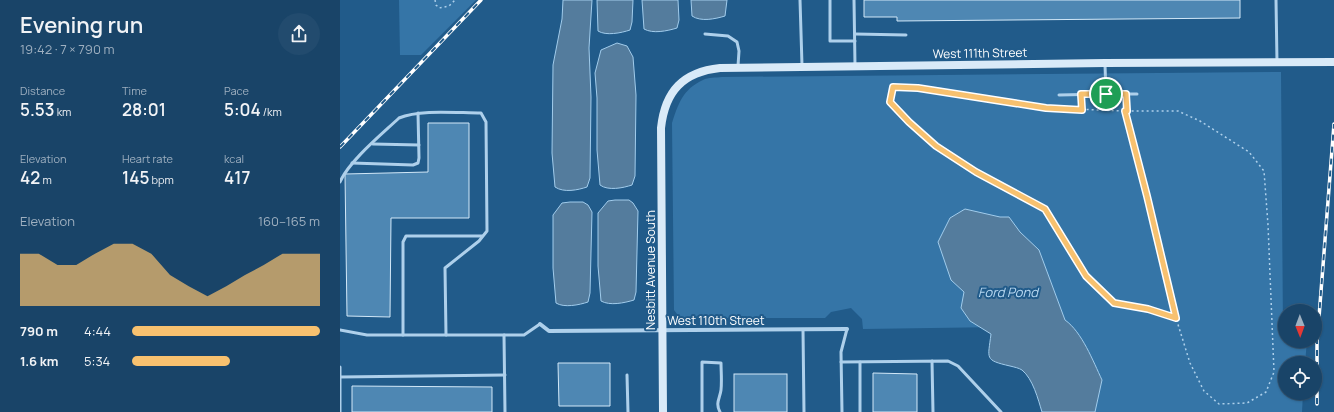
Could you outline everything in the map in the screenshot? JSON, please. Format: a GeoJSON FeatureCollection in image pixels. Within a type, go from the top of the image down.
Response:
{"type":"FeatureCollection","features":[{"type":"Feature","properties":{"kind":"street","name":"West 111th Street"},"geometry":{"type":"LineString","coordinates":[[661,128],[662,115],[666,102],[673,90],[682,81],[707,69],[1105,63],[1334,62]]}},
{"type":"Feature","properties":{"kind":"street","name":"Nesbitt Avenue South"},"geometry":{"type":"LineString","coordinates":[[661,128],[663,412]]}},
{"type":"Feature","properties":{"kind":"street","name":"West 110th Street"},"geometry":{"type":"LineString","coordinates":[[540,324],[549,332],[846,330]]}},
{"type":"Feature","properties":{"kind":"lane"},"geometry":{"type":"LineString","coordinates":[[800,0],[802,67]]}},
{"type":"Feature","properties":{"kind":"lane"},"geometry":{"type":"LineString","coordinates":[[830,0],[830,41],[855,41]]}},
{"type":"Feature","properties":{"kind":"lane"},"geometry":{"type":"LineString","coordinates":[[854,0],[855,66]]}},
{"type":"Feature","properties":{"kind":"lane"},"geometry":{"type":"LineString","coordinates":[[1276,0],[1277,62]]}},
{"type":"Feature","properties":{"kind":"lane"},"geometry":{"type":"LineString","coordinates":[[705,34],[728,36],[737,42],[739,51],[738,68]]}},
{"type":"Feature","properties":{"kind":"lane"},"geometry":{"type":"LineString","coordinates":[[855,34],[906,35]]}},
{"type":"Feature","properties":{"kind":"lane"},"geometry":{"type":"LineString","coordinates":[[1105,63],[1106,94]]}},
{"type":"Feature","properties":{"kind":"lane"},"geometry":{"type":"LineString","coordinates":[[1059,94],[1137,94]]}},
{"type":"Feature","properties":{"kind":"lane"},"geometry":{"type":"LineString","coordinates":[[352,164],[413,165],[418,163],[418,113]]}},
{"type":"Feature","properties":{"kind":"lane"},"geometry":{"type":"LineString","coordinates":[[340,182],[342,176],[352,164],[399,118],[418,113],[481,113],[486,122],[487,231],[478,241],[446,268],[446,335]]}},
{"type":"Feature","properties":{"kind":"lane"},"geometry":{"type":"LineString","coordinates":[[372,144],[419,145]]}},
{"type":"Feature","properties":{"kind":"lane"},"geometry":{"type":"LineString","coordinates":[[402,335],[403,242],[406,236],[482,236]]}},
{"type":"Feature","properties":{"kind":"lane"},"geometry":{"type":"LineString","coordinates":[[340,330],[367,335],[524,335],[540,324]]}},
{"type":"Feature","properties":{"kind":"lane"},"geometry":{"type":"LineString","coordinates":[[803,330],[804,412]]}},
{"type":"Feature","properties":{"kind":"lane"},"geometry":{"type":"LineString","coordinates":[[842,412],[841,352],[846,330]]}},
{"type":"Feature","properties":{"kind":"lane"},"geometry":{"type":"LineString","coordinates":[[504,335],[505,412]]}},
{"type":"Feature","properties":{"kind":"lane"},"geometry":{"type":"LineString","coordinates":[[932,361],[933,412]]}},
{"type":"Feature","properties":{"kind":"lane"},"geometry":{"type":"LineString","coordinates":[[841,362],[948,361],[958,366],[1000,412]]}},
{"type":"Feature","properties":{"kind":"lane"},"geometry":{"type":"LineString","coordinates":[[702,412],[702,362],[721,362],[721,391],[717,401],[717,408],[720,412]]}},
{"type":"Feature","properties":{"kind":"lane"},"geometry":{"type":"LineString","coordinates":[[860,362],[860,412]]}},
{"type":"Feature","properties":{"kind":"lane"},"geometry":{"type":"LineString","coordinates":[[340,367],[340,412]]}},
{"type":"Feature","properties":{"kind":"lane"},"geometry":{"type":"LineString","coordinates":[[340,376],[505,375]]}},
{"type":"Feature","properties":{"kind":"lane"},"geometry":{"type":"LineString","coordinates":[[627,375],[628,412]]}},
{"type":"Feature","properties":{"kind":"path"},"geometry":{"type":"LineString","coordinates":[[434,0],[436,5],[443,8],[449,6],[455,0]]}},
{"type":"Feature","properties":{"kind":"path"},"geometry":{"type":"LineString","coordinates":[[1126,94],[1126,111],[1176,318],[1190,363],[1204,391],[1219,404],[1247,402],[1266,392],[1274,372],[1268,225],[1264,171],[1249,152],[1200,121],[1178,111],[1126,111],[1046,108],[918,88],[893,87],[890,102],[909,122],[936,146],[976,172],[1045,209],[1086,276],[1114,303],[1148,309],[1176,318]]}},
{"type":"Feature","properties":{"kind":"path"},"geometry":{"type":"LineString","coordinates":[[1081,94],[1082,110]]}},
{"type":"Feature","properties":{"kind":"shaded area"},"geometry":{"type":"Polygon","coordinates":[[[399,0],[476,0],[421,55],[400,55],[399,0]]]}},
{"type":"Feature","properties":{"kind":"shaded area"},"geometry":{"type":"Polygon","coordinates":[[[1281,72],[1283,304],[1278,304],[1278,348],[1306,348],[1306,356],[1278,356],[1278,400],[1303,400],[1302,412],[1065,412],[1062,326],[863,329],[862,319],[851,308],[831,312],[825,318],[680,318],[674,310],[672,123],[679,103],[691,88],[705,79],[722,77],[1281,72]]]}},
{"type":"Feature","properties":{"kind":"water"},"geometry":{"type":"Polygon","coordinates":[[[563,0],[592,0],[589,48],[591,97],[590,178],[587,187],[571,190],[563,190],[555,187],[552,153],[553,65],[562,19],[563,0]]]}},
{"type":"Feature","properties":{"kind":"water"},"geometry":{"type":"Polygon","coordinates":[[[597,0],[633,0],[630,30],[609,34],[598,31],[597,0]]]}},
{"type":"Feature","properties":{"kind":"water"},"geometry":{"type":"Polygon","coordinates":[[[642,0],[678,0],[679,20],[677,28],[656,32],[644,29],[642,0]]]}},
{"type":"Feature","properties":{"kind":"water"},"geometry":{"type":"Polygon","coordinates":[[[691,0],[727,0],[725,16],[708,19],[696,18],[692,16],[691,0]]]}},
{"type":"Feature","properties":{"kind":"water"},"geometry":{"type":"Polygon","coordinates":[[[617,43],[627,46],[633,57],[636,95],[635,176],[632,185],[620,188],[607,188],[600,185],[597,150],[597,98],[595,73],[601,50],[617,43]]]}},
{"type":"Feature","properties":{"kind":"water"},"geometry":{"type":"Polygon","coordinates":[[[629,200],[638,211],[636,292],[634,300],[613,304],[601,301],[598,266],[598,213],[608,201],[629,200]]]}},
{"type":"Feature","properties":{"kind":"water"},"geometry":{"type":"Polygon","coordinates":[[[583,202],[588,205],[592,212],[590,293],[588,302],[567,306],[556,303],[553,268],[553,215],[562,203],[583,202]]]}},
{"type":"Feature","properties":{"kind":"water","name":"Ford Pond"},"geometry":{"type":"Polygon","coordinates":[[[965,209],[1000,217],[1009,217],[1020,232],[1039,250],[1065,320],[1082,339],[1102,380],[1095,412],[1042,412],[1035,390],[1026,374],[1021,369],[996,362],[990,357],[989,349],[991,334],[970,321],[961,308],[964,292],[951,280],[938,242],[950,218],[965,209]]]}},
{"type":"Feature","properties":{"kind":"building"},"geometry":{"type":"Polygon","coordinates":[[[864,0],[1240,0],[1240,18],[897,21],[897,17],[864,17],[864,0]]]}},
{"type":"Feature","properties":{"kind":"building"},"geometry":{"type":"Polygon","coordinates":[[[428,123],[469,123],[469,218],[391,218],[390,317],[347,316],[345,174],[428,172],[428,123]]]}},
{"type":"Feature","properties":{"kind":"building"},"geometry":{"type":"Polygon","coordinates":[[[558,363],[610,363],[610,406],[559,406],[558,363]]]}},
{"type":"Feature","properties":{"kind":"building"},"geometry":{"type":"Polygon","coordinates":[[[873,373],[917,374],[917,412],[873,412],[873,373]]]}},
{"type":"Feature","properties":{"kind":"building"},"geometry":{"type":"Polygon","coordinates":[[[734,374],[787,374],[787,412],[734,412],[734,374]]]}},
{"type":"Feature","properties":{"kind":"building"},"geometry":{"type":"Polygon","coordinates":[[[352,386],[492,387],[492,412],[352,412],[352,386]]]}},
{"type":"Feature","properties":{"kind":"railway"},"geometry":{"type":"LineString","coordinates":[[340,147],[481,0]]}},
{"type":"Feature","properties":{"kind":"railway"},"geometry":{"type":"LineString","coordinates":[[1317,404],[1317,343],[1334,124]]}},
{"type":"Feature","properties":{"kind":"route"},"geometry":{"type":"LineString","coordinates":[[893,87],[918,88],[1046,108],[1082,110],[1081,94],[1106,94],[1126,94],[1127,111],[1125,111],[1176,318],[1148,309],[1114,303],[1086,276],[1045,209],[976,172],[936,146],[909,122],[890,102],[893,87]]}}]}
